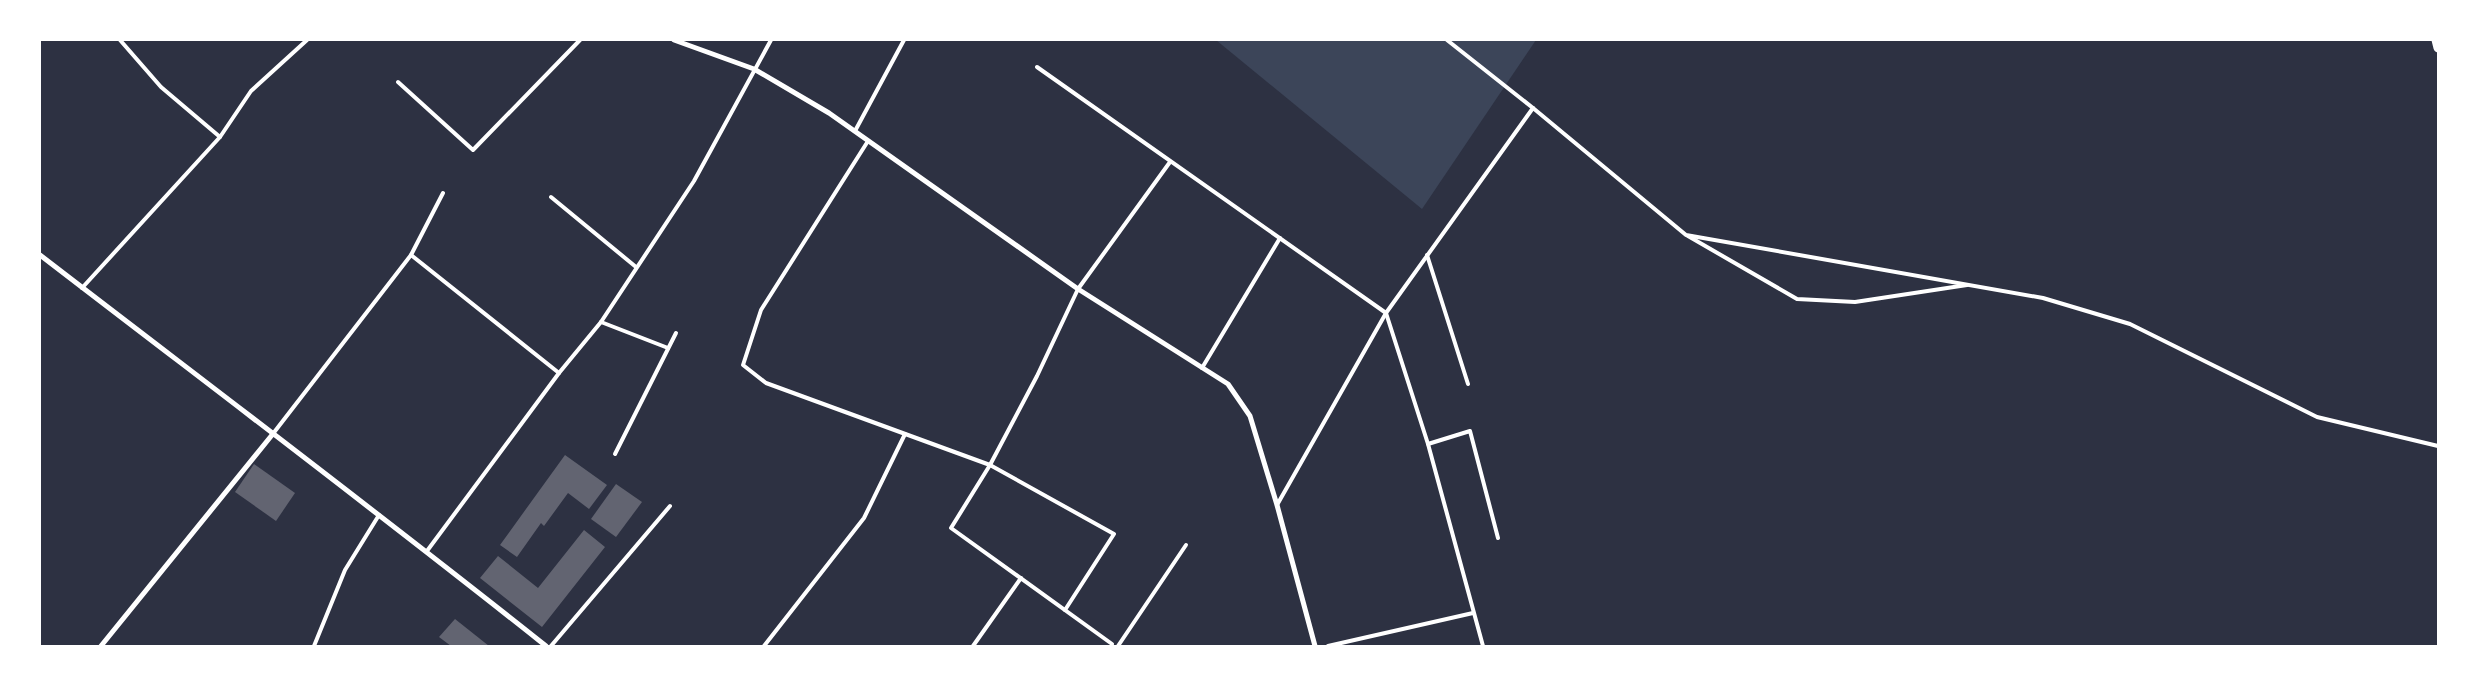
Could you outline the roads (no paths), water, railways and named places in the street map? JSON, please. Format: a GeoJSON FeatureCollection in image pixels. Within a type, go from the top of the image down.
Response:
{"type":"FeatureCollection","features":[{"type":"Feature","properties":{"kind":"street"},"geometry":{"type":"LineString","coordinates":[[674,40],[754,69],[829,113],[1078,289],[1228,384],[1250,416],[1277,504],[1315,646]]}},
{"type":"Feature","properties":{"kind":"street"},"geometry":{"type":"LineString","coordinates":[[2436,40],[2438,48]]}},
{"type":"Feature","properties":{"kind":"street"},"geometry":{"type":"LineString","coordinates":[[40,255],[272,435],[427,551],[546,646]]}},
{"type":"Feature","properties":{"kind":"street"},"geometry":{"type":"LineString","coordinates":[[101,646],[272,435]]}},
{"type":"Feature","properties":{"kind":"lane"},"geometry":{"type":"LineString","coordinates":[[120,40],[161,87],[220,136]]}},
{"type":"Feature","properties":{"kind":"lane"},"geometry":{"type":"LineString","coordinates":[[82,288],[220,136],[251,91],[307,40]]}},
{"type":"Feature","properties":{"kind":"lane"},"geometry":{"type":"LineString","coordinates":[[398,82],[473,150],[580,40]]}},
{"type":"Feature","properties":{"kind":"lane"},"geometry":{"type":"LineString","coordinates":[[427,551],[559,373],[601,322],[636,266],[694,181],[771,40]]}},
{"type":"Feature","properties":{"kind":"lane"},"geometry":{"type":"LineString","coordinates":[[855,131],[904,40]]}},
{"type":"Feature","properties":{"kind":"lane"},"geometry":{"type":"LineString","coordinates":[[1447,40],[1686,234],[1797,299],[1855,302],[1970,285]]}},
{"type":"Feature","properties":{"kind":"lane"},"geometry":{"type":"LineString","coordinates":[[1037,67],[1386,313],[1428,444],[1483,646]]}},
{"type":"Feature","properties":{"kind":"lane"},"geometry":{"type":"LineString","coordinates":[[1277,504],[1386,313],[1533,108]]}},
{"type":"Feature","properties":{"kind":"lane"},"geometry":{"type":"LineString","coordinates":[[868,141],[761,310],[743,365],[766,384],[990,465],[1114,534],[1064,610]]}},
{"type":"Feature","properties":{"kind":"lane"},"geometry":{"type":"LineString","coordinates":[[1112,644],[951,528],[990,465],[1037,376],[1078,289],[1170,162]]}},
{"type":"Feature","properties":{"kind":"lane"},"geometry":{"type":"LineString","coordinates":[[272,435],[411,256],[443,193]]}},
{"type":"Feature","properties":{"kind":"lane"},"geometry":{"type":"LineString","coordinates":[[551,197],[636,266]]}},
{"type":"Feature","properties":{"kind":"lane"},"geometry":{"type":"LineString","coordinates":[[1686,234],[2043,298],[2130,324],[2316,417],[2438,446]]}},
{"type":"Feature","properties":{"kind":"lane"},"geometry":{"type":"LineString","coordinates":[[1202,368],[1280,238]]}},
{"type":"Feature","properties":{"kind":"lane"},"geometry":{"type":"LineString","coordinates":[[411,256],[559,373]]}},
{"type":"Feature","properties":{"kind":"lane"},"geometry":{"type":"LineString","coordinates":[[1428,256],[1468,384]]}},
{"type":"Feature","properties":{"kind":"lane"},"geometry":{"type":"LineString","coordinates":[[601,322],[668,348]]}},
{"type":"Feature","properties":{"kind":"lane"},"geometry":{"type":"LineString","coordinates":[[615,454],[676,333]]}},
{"type":"Feature","properties":{"kind":"lane"},"geometry":{"type":"LineString","coordinates":[[1428,444],[1470,431],[1498,538]]}},
{"type":"Feature","properties":{"kind":"lane"},"geometry":{"type":"LineString","coordinates":[[764,646],[864,518],[905,434]]}},
{"type":"Feature","properties":{"kind":"lane"},"geometry":{"type":"LineString","coordinates":[[551,646],[670,506]]}},
{"type":"Feature","properties":{"kind":"lane"},"geometry":{"type":"LineString","coordinates":[[314,646],[346,570],[379,515]]}},
{"type":"Feature","properties":{"kind":"lane"},"geometry":{"type":"LineString","coordinates":[[1118,646],[1186,545]]}},
{"type":"Feature","properties":{"kind":"lane"},"geometry":{"type":"LineString","coordinates":[[973,646],[1021,578]]}},
{"type":"Feature","properties":{"kind":"lane"},"geometry":{"type":"LineString","coordinates":[[1328,646],[1473,613]]}}]}
